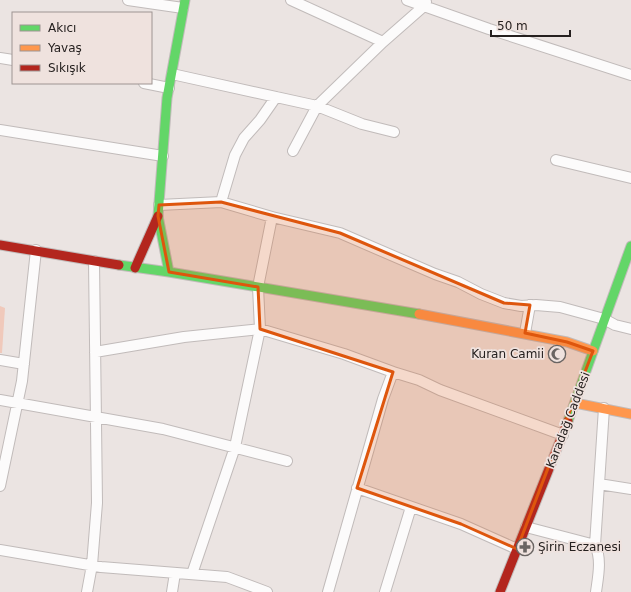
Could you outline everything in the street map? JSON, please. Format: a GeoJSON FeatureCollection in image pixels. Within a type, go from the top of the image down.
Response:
{"type":"FeatureCollection","features":[{"type":"Feature","properties":{"kind":"street"},"geometry":{"type":"LineString","coordinates":[[128,0],[184,4],[169,88],[158,216],[169,272]]}},
{"type":"Feature","properties":{"kind":"street"},"geometry":{"type":"LineString","coordinates":[[291,0],[383,42]]}},
{"type":"Feature","properties":{"kind":"street"},"geometry":{"type":"LineString","coordinates":[[407,0],[425,3],[488,30],[631,75]]}},
{"type":"Feature","properties":{"kind":"street"},"geometry":{"type":"LineString","coordinates":[[293,151],[317,106],[425,3]]}},
{"type":"Feature","properties":{"kind":"street"},"geometry":{"type":"LineString","coordinates":[[0,58],[12,60]]}},
{"type":"Feature","properties":{"kind":"street"},"geometry":{"type":"LineString","coordinates":[[172,74],[317,106],[362,124],[394,132]]}},
{"type":"Feature","properties":{"kind":"street"},"geometry":{"type":"LineString","coordinates":[[149,84],[169,88]]}},
{"type":"Feature","properties":{"kind":"street"},"geometry":{"type":"LineString","coordinates":[[221,202],[235,155],[244,138],[260,120],[276,97]]}},
{"type":"Feature","properties":{"kind":"street"},"geometry":{"type":"LineString","coordinates":[[0,130],[163,156]]}},
{"type":"Feature","properties":{"kind":"street"},"geometry":{"type":"LineString","coordinates":[[556,160],[631,178]]}},
{"type":"Feature","properties":{"kind":"street"},"geometry":{"type":"LineString","coordinates":[[159,205],[221,202],[272,217],[340,233],[435,274],[458,282],[481,294],[504,303],[521,306],[530,305],[560,307],[604,319],[615,325],[631,330]]}},
{"type":"Feature","properties":{"kind":"street"},"geometry":{"type":"LineString","coordinates":[[135,268],[158,216]]}},
{"type":"Feature","properties":{"kind":"street"},"geometry":{"type":"LineString","coordinates":[[192,574],[235,447],[260,329],[258,287],[272,217]]}},
{"type":"Feature","properties":{"kind":"street"},"geometry":{"type":"LineString","coordinates":[[0,245],[450,319],[567,342],[593,351]]}},
{"type":"Feature","properties":{"kind":"street","name":"Karadağ Caddesi"},"geometry":{"type":"LineString","coordinates":[[500,592],[575,403],[631,246]]}},
{"type":"Feature","properties":{"kind":"street"},"geometry":{"type":"LineString","coordinates":[[0,486],[18,403],[24,364],[36,250]]}},
{"type":"Feature","properties":{"kind":"street"},"geometry":{"type":"LineString","coordinates":[[87,592],[92,565],[97,503],[94,261]]}},
{"type":"Feature","properties":{"kind":"street"},"geometry":{"type":"LineString","coordinates":[[525,333],[530,305]]}},
{"type":"Feature","properties":{"kind":"street"},"geometry":{"type":"LineString","coordinates":[[95,352],[184,337],[260,329],[344,354],[419,380],[440,390],[562,435]]}},
{"type":"Feature","properties":{"kind":"street"},"geometry":{"type":"LineString","coordinates":[[0,360],[24,364]]}},
{"type":"Feature","properties":{"kind":"street"},"geometry":{"type":"LineString","coordinates":[[328,592],[383,399],[393,372]]}},
{"type":"Feature","properties":{"kind":"street"},"geometry":{"type":"LineString","coordinates":[[0,400],[163,429],[288,462]]}},
{"type":"Feature","properties":{"kind":"street"},"geometry":{"type":"LineString","coordinates":[[575,403],[631,414]]}},
{"type":"Feature","properties":{"kind":"street"},"geometry":{"type":"LineString","coordinates":[[596,592],[600,571],[598,549],[595,545],[604,408]]}},
{"type":"Feature","properties":{"kind":"street"},"geometry":{"type":"LineString","coordinates":[[599,484],[631,489]]}},
{"type":"Feature","properties":{"kind":"street"},"geometry":{"type":"LineString","coordinates":[[357,488],[462,524],[517,549]]}},
{"type":"Feature","properties":{"kind":"street"},"geometry":{"type":"LineString","coordinates":[[385,592],[411,507]]}},
{"type":"Feature","properties":{"kind":"street"},"geometry":{"type":"LineString","coordinates":[[526,528],[595,545]]}},
{"type":"Feature","properties":{"kind":"street"},"geometry":{"type":"LineString","coordinates":[[0,550],[92,565],[227,577],[267,592]]}},
{"type":"Feature","properties":{"kind":"street"},"geometry":{"type":"LineString","coordinates":[[172,592],[175,573]]}},
{"type":"Feature","properties":{"kind":"highlighted area"},"geometry":{"type":"Polygon","coordinates":[[[221,202],[340,233],[504,303],[530,305],[525,333],[567,342],[593,351],[517,549],[461,524],[357,488],[393,372],[260,329],[258,287],[169,272],[158,216],[159,205],[221,202]]]}},
{"type":"Feature","properties":{"kind":"shaded area"},"geometry":{"type":"Polygon","coordinates":[[[0,306],[5,308],[2,353],[0,353],[0,306]]]}},
{"type":"Feature","properties":{"kind":"traffic: fast"},"geometry":{"type":"LineString","coordinates":[[169,272],[158,216],[167,98],[185,0]]}},
{"type":"Feature","properties":{"kind":"traffic: fast"},"geometry":{"type":"LineString","coordinates":[[568,421],[631,246]]}},
{"type":"Feature","properties":{"kind":"traffic: fast"},"geometry":{"type":"LineString","coordinates":[[119,265],[419,314]]}},
{"type":"Feature","properties":{"kind":"traffic: slow"},"geometry":{"type":"LineString","coordinates":[[419,314],[567,342],[593,351]]}},
{"type":"Feature","properties":{"kind":"traffic: slow"},"geometry":{"type":"LineString","coordinates":[[575,403],[631,414]]}},
{"type":"Feature","properties":{"kind":"traffic: jam"},"geometry":{"type":"LineString","coordinates":[[135,268],[158,216]]}},
{"type":"Feature","properties":{"kind":"traffic: jam"},"geometry":{"type":"LineString","coordinates":[[0,245],[119,265]]}},
{"type":"Feature","properties":{"kind":"traffic: jam"},"geometry":{"type":"LineString","coordinates":[[500,592],[568,421]]}},
{"type":"Feature","properties":{"kind":"place","name":"Kuran Camii"},"geometry":{"type":"Point","coordinates":[557,354]}},
{"type":"Feature","properties":{"kind":"place","name":"Şirin Eczanesi"},"geometry":{"type":"Point","coordinates":[525,547]}}]}
